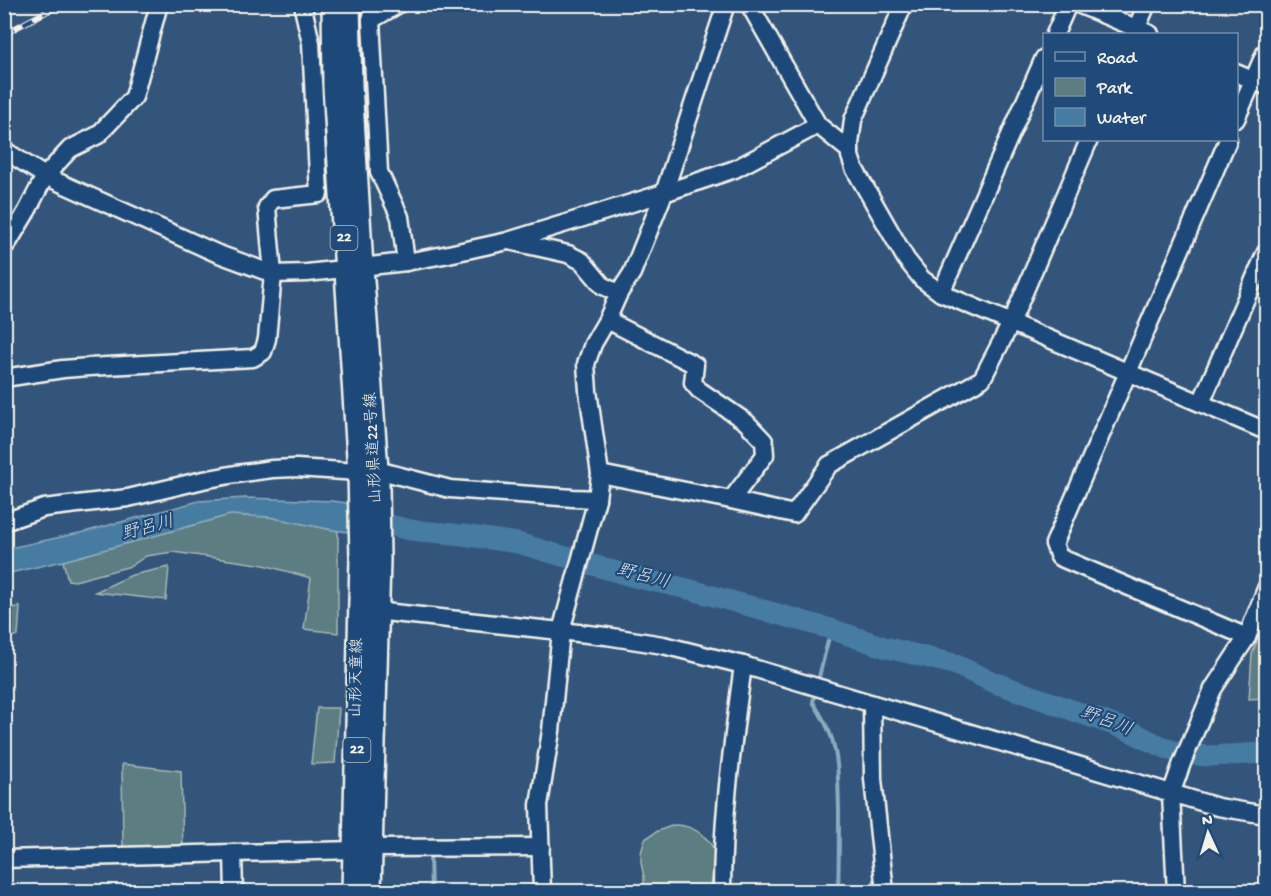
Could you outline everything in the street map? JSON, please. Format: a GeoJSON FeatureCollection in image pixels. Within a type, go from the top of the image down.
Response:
{"type":"FeatureCollection","features":[{"type":"Feature","properties":{"kind":"main road","name":"山形県道22号線"},"geometry":{"type":"LineString","coordinates":[[333,4],[334,87],[354,268],[368,477],[370,559],[368,610]]}},
{"type":"Feature","properties":{"kind":"main road","name":"山形県道22号線"},"geometry":{"type":"LineString","coordinates":[[349,4],[354,268]]}},
{"type":"Feature","properties":{"kind":"main road","name":"山形天童線"},"geometry":{"type":"LineString","coordinates":[[353,891],[363,849],[368,610]]}},
{"type":"Feature","properties":{"kind":"main road","name":"22"},"geometry":{"type":"LineString","coordinates":[[363,849],[370,891]]}},
{"type":"Feature","properties":{"kind":"street"},"geometry":{"type":"LineString","coordinates":[[4,247],[45,176],[70,149],[98,135],[134,97],[159,4]]}},
{"type":"Feature","properties":{"kind":"street"},"geometry":{"type":"LineString","coordinates":[[4,378],[89,367],[253,358],[263,352],[267,339],[273,274],[267,207],[273,199],[319,194],[311,43],[304,4]]}},
{"type":"Feature","properties":{"kind":"street"},"geometry":{"type":"LineString","coordinates":[[399,4],[373,12],[379,172],[400,217],[406,262]]}},
{"type":"Feature","properties":{"kind":"street"},"geometry":{"type":"LineString","coordinates":[[542,891],[539,805],[551,731],[561,631],[597,499],[600,474],[586,364],[592,344],[632,273],[664,193],[726,4]]}},
{"type":"Feature","properties":{"kind":"street"},"geometry":{"type":"LineString","coordinates":[[749,4],[818,125],[850,151]]}},
{"type":"Feature","properties":{"kind":"street"},"geometry":{"type":"LineString","coordinates":[[904,4],[853,120],[850,151],[854,168],[906,259],[922,279],[942,293],[1266,431]]}},
{"type":"Feature","properties":{"kind":"street"},"geometry":{"type":"LineString","coordinates":[[1055,33],[1068,4]]}},
{"type":"Feature","properties":{"kind":"street"},"geometry":{"type":"LineString","coordinates":[[1078,4],[1140,32],[1147,4]]}},
{"type":"Feature","properties":{"kind":"street"},"geometry":{"type":"LineString","coordinates":[[1238,116],[1260,83],[1266,51]]}},
{"type":"Feature","properties":{"kind":"street"},"geometry":{"type":"LineString","coordinates":[[942,293],[1043,60]]}},
{"type":"Feature","properties":{"kind":"street"},"geometry":{"type":"LineString","coordinates":[[1238,74],[1260,83]]}},
{"type":"Feature","properties":{"kind":"street"},"geometry":{"type":"LineString","coordinates":[[4,150],[45,176],[216,253],[273,274],[307,273],[406,262],[508,241],[735,169],[818,125]]}},
{"type":"Feature","properties":{"kind":"street"},"geometry":{"type":"LineString","coordinates":[[600,474],[794,514],[829,465],[982,379],[1011,323],[1089,141]]}},
{"type":"Feature","properties":{"kind":"street"},"geometry":{"type":"LineString","coordinates":[[1228,141],[1054,544],[1059,557],[1247,637]]}},
{"type":"Feature","properties":{"kind":"street"},"geometry":{"type":"LineString","coordinates":[[508,241],[568,254],[582,261],[603,286],[619,293]]}},
{"type":"Feature","properties":{"kind":"street"},"geometry":{"type":"LineString","coordinates":[[1201,403],[1266,252]]}},
{"type":"Feature","properties":{"kind":"street"},"geometry":{"type":"LineString","coordinates":[[607,320],[695,365],[693,383],[699,390],[746,422],[764,441],[765,455],[731,500]]}},
{"type":"Feature","properties":{"kind":"street"},"geometry":{"type":"LineString","coordinates":[[4,522],[44,508],[128,498],[203,480],[296,468],[450,489],[597,499]]}},
{"type":"Feature","properties":{"kind":"street"},"geometry":{"type":"LineString","coordinates":[[1176,891],[1172,794],[1213,689],[1247,637],[1266,589]]}},
{"type":"Feature","properties":{"kind":"street"},"geometry":{"type":"LineString","coordinates":[[368,610],[561,631],[663,645],[743,665],[1218,807],[1266,815]]}},
{"type":"Feature","properties":{"kind":"street"},"geometry":{"type":"LineString","coordinates":[[722,891],[722,848],[743,665]]}},
{"type":"Feature","properties":{"kind":"street"},"geometry":{"type":"LineString","coordinates":[[872,704],[873,779],[885,891]]}},
{"type":"Feature","properties":{"kind":"street"},"geometry":{"type":"LineString","coordinates":[[4,859],[363,849],[541,847]]}},
{"type":"Feature","properties":{"kind":"street"},"geometry":{"type":"LineString","coordinates":[[233,853],[234,891]]}},
{"type":"Feature","properties":{"kind":"green space"},"geometry":{"type":"Polygon","coordinates":[[[230,515],[269,517],[338,531],[338,633],[304,629],[311,578],[264,565],[173,552],[146,556],[131,566],[75,581],[68,580],[63,561],[230,515]]]}},
{"type":"Feature","properties":{"kind":"green space"},"geometry":{"type":"Polygon","coordinates":[[[169,567],[166,600],[95,592],[132,575],[169,567]]]}},
{"type":"Feature","properties":{"kind":"green space"},"geometry":{"type":"Polygon","coordinates":[[[20,607],[18,636],[5,636],[5,608],[20,607]]]}},
{"type":"Feature","properties":{"kind":"green space"},"geometry":{"type":"Polygon","coordinates":[[[1266,618],[1266,698],[1249,699],[1252,654],[1266,618]]]}},
{"type":"Feature","properties":{"kind":"green space"},"geometry":{"type":"Polygon","coordinates":[[[317,708],[339,708],[335,763],[311,764],[317,708]]]}},
{"type":"Feature","properties":{"kind":"green space"},"geometry":{"type":"Polygon","coordinates":[[[122,764],[181,771],[183,849],[123,850],[122,764]]]}},
{"type":"Feature","properties":{"kind":"green space"},"geometry":{"type":"Polygon","coordinates":[[[674,825],[689,827],[703,835],[713,848],[715,863],[710,891],[644,891],[641,853],[645,839],[674,825]]]}},
{"type":"Feature","properties":{"kind":"water"},"geometry":{"type":"Polygon","coordinates":[[[245,498],[332,501],[389,509],[386,537],[333,530],[269,517],[230,515],[63,561],[5,574],[5,549],[84,532],[199,501],[245,498]]]}},
{"type":"Feature","properties":{"kind":"waterway","name":"野呂川"},"geometry":{"type":"LineString","coordinates":[[361,522],[518,543],[634,577],[688,589],[831,629],[884,647],[954,664],[993,682],[1128,730],[1173,751],[1210,756],[1266,753]]}},
{"type":"Feature","properties":{"kind":"waterway"},"geometry":{"type":"LineString","coordinates":[[819,677],[831,629]]}},
{"type":"Feature","properties":{"kind":"waterway"},"geometry":{"type":"LineString","coordinates":[[814,698],[813,702],[830,734],[837,764],[838,892]]}},
{"type":"Feature","properties":{"kind":"waterway"},"geometry":{"type":"LineString","coordinates":[[428,855],[430,855],[431,892]]}},
{"type":"Feature","properties":{"kind":"waterway"},"geometry":{"type":"LineString","coordinates":[[383,856],[400,856]]}},
{"type":"Feature","properties":{"kind":"railway"},"geometry":{"type":"LineString","coordinates":[[4,34],[61,4]]}}]}
